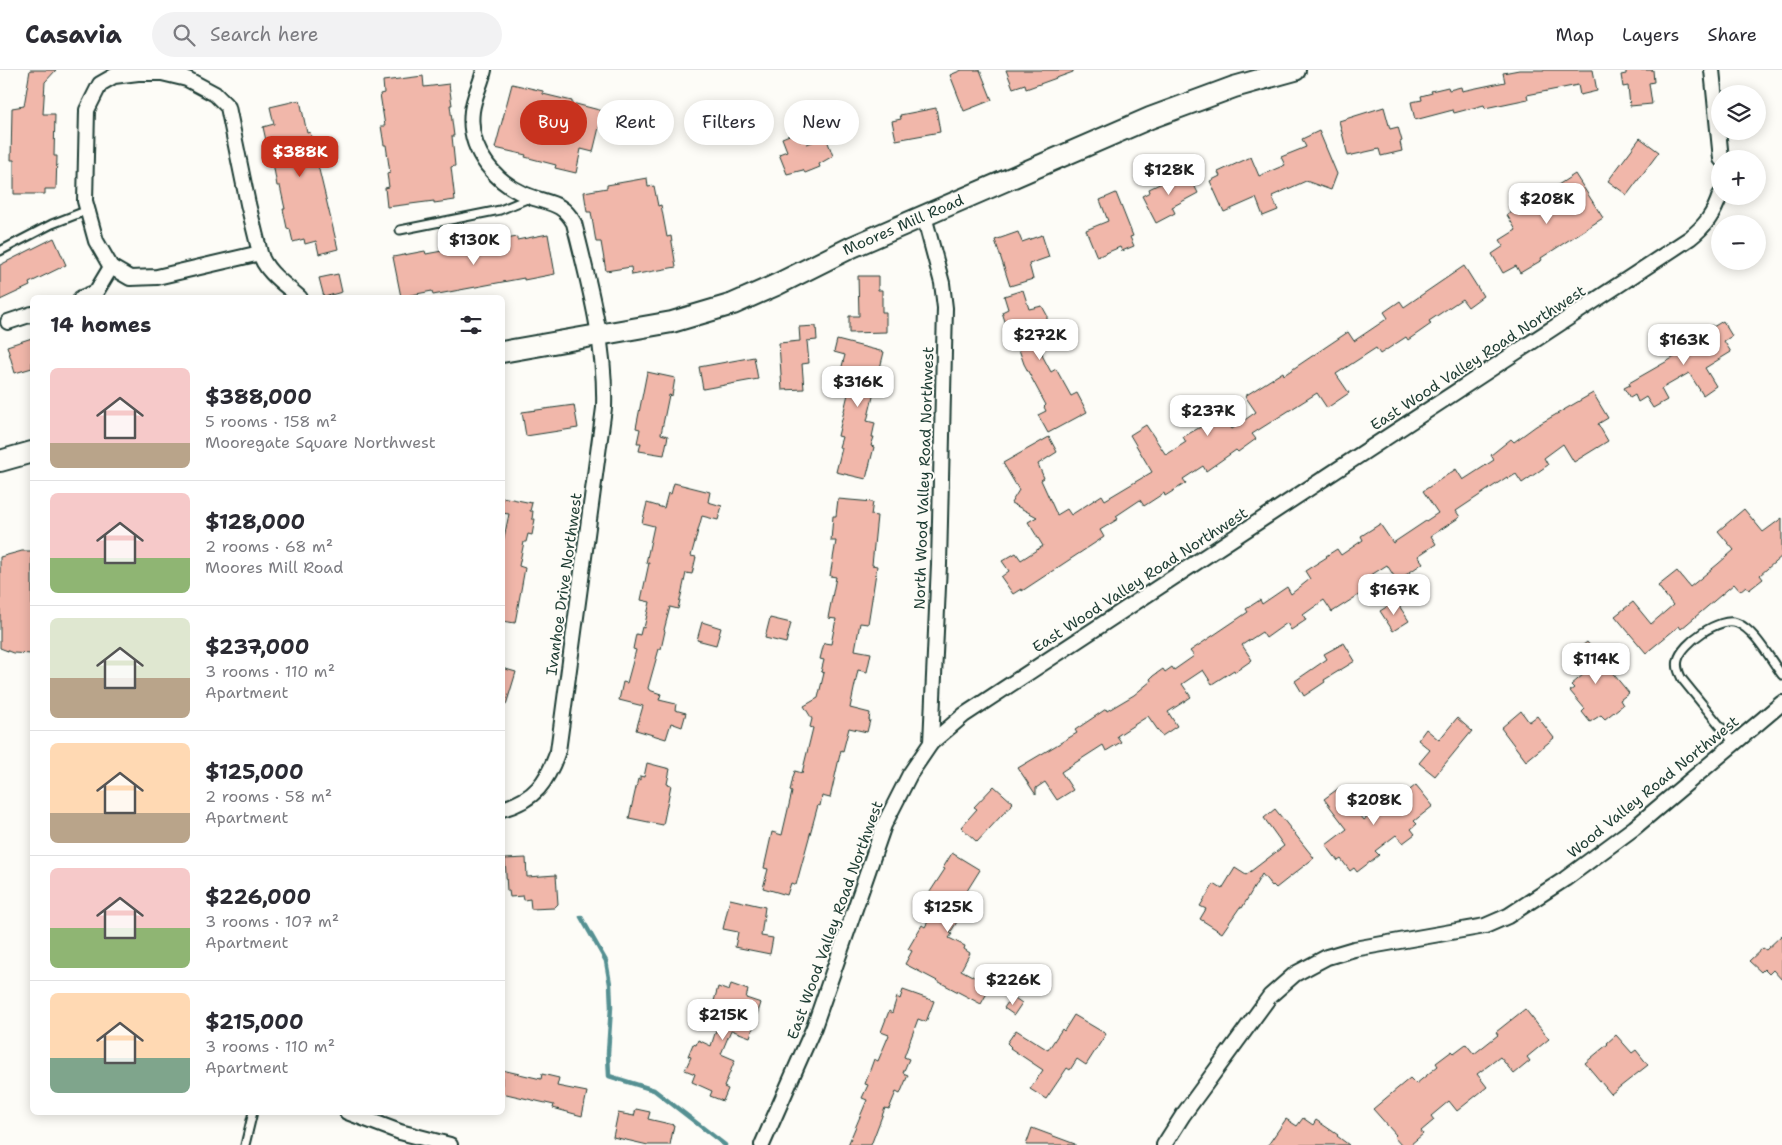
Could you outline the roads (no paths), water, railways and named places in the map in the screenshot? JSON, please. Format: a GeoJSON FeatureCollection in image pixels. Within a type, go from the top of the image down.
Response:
{"type":"FeatureCollection","features":[{"type":"Feature","properties":{"kind":"street","name":"Ivanhoe Drive Northwest"},"geometry":{"type":"LineString","coordinates":[[484,70],[472,111],[472,129],[477,148],[485,163],[499,178],[516,190],[559,206],[568,212],[574,223],[588,279],[605,379],[604,408],[558,751],[551,771],[540,788],[516,806],[505,808]]}},
{"type":"Feature","properties":{"kind":"street","name":"Moores Mill Road"},"geometry":{"type":"LineString","coordinates":[[505,352],[672,322],[733,304],[776,286],[852,247],[1150,118],[1234,87],[1295,70]]}},
{"type":"Feature","properties":{"kind":"street"},"geometry":{"type":"LineString","coordinates":[[1712,70],[1719,150]]}},
{"type":"Feature","properties":{"kind":"street"},"geometry":{"type":"LineString","coordinates":[[260,253],[157,277],[130,278],[111,267],[96,241],[85,201],[87,110],[100,84],[114,76],[138,72],[162,73],[187,78],[215,94],[228,107],[248,204],[262,259],[272,272],[297,295]]}},
{"type":"Feature","properties":{"kind":"street","name":"East Wood Valley Road Northwest"},"geometry":{"type":"LineString","coordinates":[[762,1145],[814,1027],[884,825],[910,774],[931,743],[973,710],[1690,238],[1710,218],[1716,205]]}},
{"type":"Feature","properties":{"kind":"street","name":"North Wood Valley Road Northwest"},"geometry":{"type":"LineString","coordinates":[[924,216],[942,283],[945,308],[939,564],[931,743]]}},
{"type":"Feature","properties":{"kind":"street"},"geometry":{"type":"LineString","coordinates":[[88,295],[96,292],[111,267]]}},
{"type":"Feature","properties":{"kind":"street"},"geometry":{"type":"LineString","coordinates":[[8,322],[30,315]]}},
{"type":"Feature","properties":{"kind":"street"},"geometry":{"type":"LineString","coordinates":[[0,461],[30,453]]}},
{"type":"Feature","properties":{"kind":"street","name":"Wood Valley Road Northwest"},"geometry":{"type":"LineString","coordinates":[[1164,1145],[1183,1115],[1270,996],[1294,974],[1326,957],[1354,949],[1485,926],[1508,916],[1597,856],[1634,828],[1782,704]]}},
{"type":"Feature","properties":{"kind":"street"},"geometry":{"type":"LineString","coordinates":[[355,1115],[400,1132],[450,1145]]}},
{"type":"Feature","properties":{"kind":"lane"},"geometry":{"type":"LineString","coordinates":[[400,230],[500,210],[532,197]]}},
{"type":"Feature","properties":{"kind":"lane"},"geometry":{"type":"LineString","coordinates":[[0,251],[52,224],[88,210]]}},
{"type":"Feature","properties":{"kind":"lane"},"geometry":{"type":"LineString","coordinates":[[1734,743],[1682,678],[1678,670],[1678,660],[1682,650],[1713,626],[1722,622],[1734,622],[1746,627],[1782,676]]}},
{"type":"Feature","properties":{"kind":"lane"},"geometry":{"type":"LineString","coordinates":[[245,1145],[252,1115]]}},
{"type":"Feature","properties":{"kind":"waterway"},"geometry":{"type":"LineString","coordinates":[[581,917],[606,961],[611,1007],[608,1053],[609,1076],[654,1090],[725,1145]]}}]}
